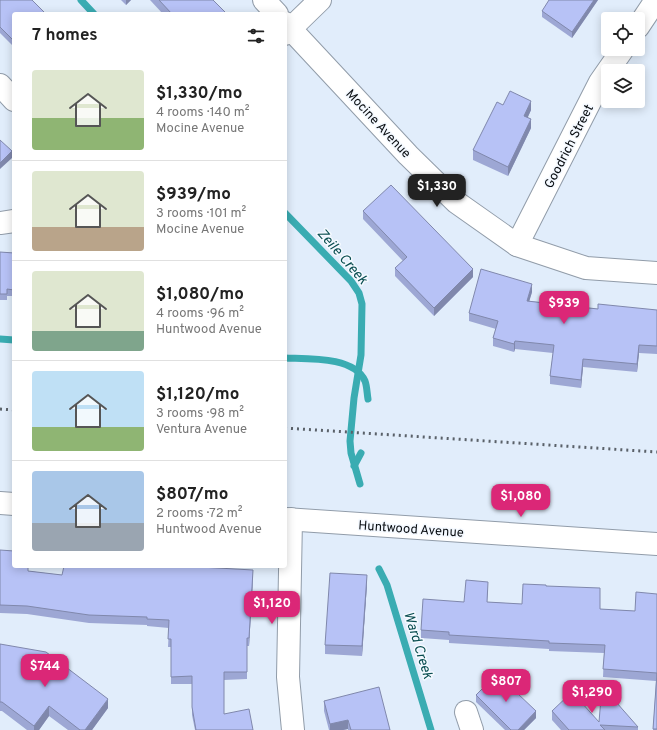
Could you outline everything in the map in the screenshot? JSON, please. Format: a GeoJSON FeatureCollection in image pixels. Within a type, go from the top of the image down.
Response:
{"type":"FeatureCollection","features":[{"type":"Feature","properties":{"kind":"street","name":"Mocine Avenue"},"geometry":{"type":"LineString","coordinates":[[264,0],[274,12]]}},
{"type":"Feature","properties":{"kind":"street"},"geometry":{"type":"LineString","coordinates":[[287,23],[320,0]]}},
{"type":"Feature","properties":{"kind":"street"},"geometry":{"type":"LineString","coordinates":[[645,16],[656,0]]}},
{"type":"Feature","properties":{"kind":"street","name":"Mocine Avenue"},"geometry":{"type":"LineString","coordinates":[[287,28],[408,155],[456,202],[517,245],[586,268],[657,273]]}},
{"type":"Feature","properties":{"kind":"street","name":"Goodrich Street"},"geometry":{"type":"LineString","coordinates":[[517,245],[600,82],[618,56]]}},
{"type":"Feature","properties":{"kind":"street"},"geometry":{"type":"LineString","coordinates":[[0,85],[12,98]]}},
{"type":"Feature","properties":{"kind":"street"},"geometry":{"type":"LineString","coordinates":[[0,223],[12,222]]}},
{"type":"Feature","properties":{"kind":"street"},"geometry":{"type":"LineString","coordinates":[[0,504],[12,504]]}},
{"type":"Feature","properties":{"kind":"street"},"geometry":{"type":"LineString","coordinates":[[288,519],[288,677],[293,730]]}},
{"type":"Feature","properties":{"kind":"street","name":"Huntwood Avenue"},"geometry":{"type":"LineString","coordinates":[[288,519],[657,544]]}},
{"type":"Feature","properties":{"kind":"building"},"geometry":{"type":"Polygon","coordinates":[[[0,0],[32,0],[44,12],[12,12],[12,39],[0,27],[0,0]]]}},
{"type":"Feature","properties":{"kind":"building"},"geometry":{"type":"Polygon","coordinates":[[[159,0],[213,0],[225,12],[170,12],[159,0]]]}},
{"type":"Feature","properties":{"kind":"building"},"geometry":{"type":"Polygon","coordinates":[[[549,0],[594,0],[572,32],[542,11],[549,0]]]}},
{"type":"Feature","properties":{"kind":"building"},"geometry":{"type":"Polygon","coordinates":[[[510,91],[531,101],[524,116],[531,119],[508,167],[473,150],[497,102],[503,105],[510,91]]]}},
{"type":"Feature","properties":{"kind":"building"},"geometry":{"type":"Polygon","coordinates":[[[0,140],[12,151],[0,163],[0,140]]]}},
{"type":"Feature","properties":{"kind":"building"},"geometry":{"type":"Polygon","coordinates":[[[391,185],[473,269],[434,308],[395,268],[407,257],[363,211],[391,185]]]}},
{"type":"Feature","properties":{"kind":"building"},"geometry":{"type":"Polygon","coordinates":[[[0,252],[12,253],[12,290],[7,289],[7,294],[0,294],[0,252]]]}},
{"type":"Feature","properties":{"kind":"building"},"geometry":{"type":"Polygon","coordinates":[[[481,269],[532,284],[527,301],[598,309],[598,304],[657,310],[657,346],[639,345],[637,364],[583,359],[581,380],[550,376],[554,345],[515,341],[514,344],[493,338],[498,321],[469,313],[481,269]]]}},
{"type":"Feature","properties":{"kind":"building"},"geometry":{"type":"Polygon","coordinates":[[[0,550],[12,551],[12,568],[28,568],[28,571],[62,575],[64,568],[218,568],[253,570],[249,638],[247,638],[247,672],[224,672],[224,714],[249,709],[253,730],[196,730],[192,707],[192,676],[171,677],[171,639],[168,639],[169,620],[147,619],[147,617],[89,615],[27,606],[0,605],[0,550]]]}},
{"type":"Feature","properties":{"kind":"building"},"geometry":{"type":"Polygon","coordinates":[[[330,573],[367,575],[362,646],[325,645],[330,573]]]}},
{"type":"Feature","properties":{"kind":"building"},"geometry":{"type":"Polygon","coordinates":[[[466,580],[488,582],[487,602],[522,604],[523,584],[600,588],[600,609],[635,611],[636,592],[657,594],[657,673],[603,669],[605,645],[549,643],[549,641],[449,635],[449,632],[421,630],[423,599],[464,602],[466,580]]]}},
{"type":"Feature","properties":{"kind":"building"},"geometry":{"type":"Polygon","coordinates":[[[0,644],[46,652],[108,699],[85,730],[80,730],[49,706],[34,726],[0,702],[0,644]]]}},
{"type":"Feature","properties":{"kind":"building"},"geometry":{"type":"Polygon","coordinates":[[[657,673],[657,729],[653,729],[657,673]]]}},
{"type":"Feature","properties":{"kind":"building"},"geometry":{"type":"Polygon","coordinates":[[[497,674],[536,711],[518,730],[511,730],[476,695],[497,674]]]}},
{"type":"Feature","properties":{"kind":"building"},"geometry":{"type":"Polygon","coordinates":[[[602,686],[638,727],[600,725],[605,730],[569,730],[552,711],[572,692],[599,722],[602,686]]]}},
{"type":"Feature","properties":{"kind":"building"},"geometry":{"type":"Polygon","coordinates":[[[379,687],[390,730],[351,730],[348,720],[330,724],[324,701],[379,687]]]}},
{"type":"Feature","properties":{"kind":"waterway","name":"Zeile Creek"},"geometry":{"type":"LineString","coordinates":[[81,0],[92,12]]}},
{"type":"Feature","properties":{"kind":"waterway","name":"Zeile Creek"},"geometry":{"type":"LineString","coordinates":[[287,215],[351,281],[359,293],[362,304],[361,355],[354,398],[350,441],[351,453],[360,484]]}},
{"type":"Feature","properties":{"kind":"waterway","name":"Ward Creek"},"geometry":{"type":"LineString","coordinates":[[0,339],[12,340]]}},
{"type":"Feature","properties":{"kind":"waterway","name":"Ward Creek"},"geometry":{"type":"LineString","coordinates":[[287,358],[329,360],[351,367],[359,373],[365,381],[368,399]]}},
{"type":"Feature","properties":{"kind":"waterway","name":"Ward Creek"},"geometry":{"type":"LineString","coordinates":[[354,466],[361,453]]}},
{"type":"Feature","properties":{"kind":"waterway","name":"Ward Creek"},"geometry":{"type":"LineString","coordinates":[[379,569],[387,585],[431,730]]}},
{"type":"Feature","properties":{"kind":"railway"},"geometry":{"type":"LineString","coordinates":[[0,409],[12,410]]}},
{"type":"Feature","properties":{"kind":"railway"},"geometry":{"type":"LineString","coordinates":[[287,428],[657,452]]}}]}
